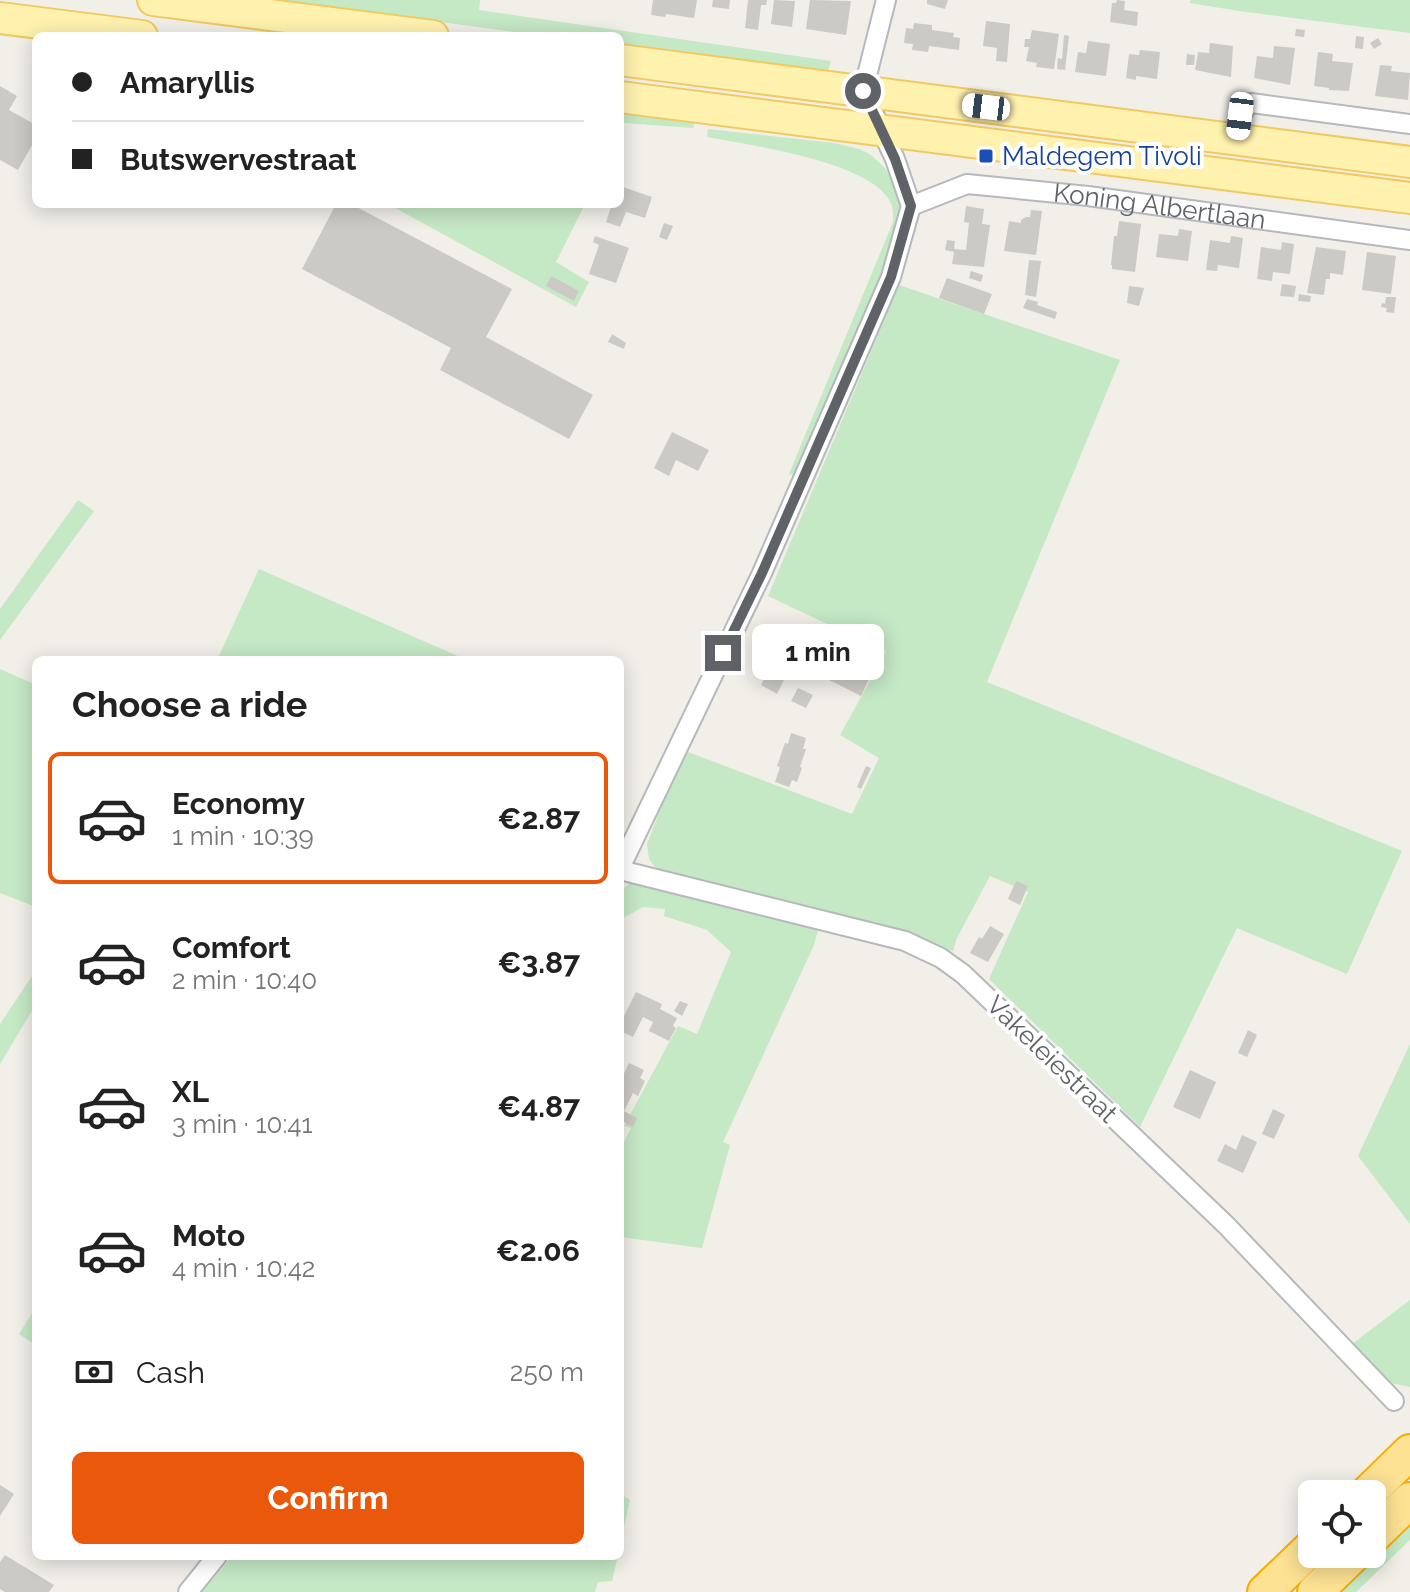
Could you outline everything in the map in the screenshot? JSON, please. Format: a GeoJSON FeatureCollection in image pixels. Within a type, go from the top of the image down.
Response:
{"type":"FeatureCollection","features":[{"type":"Feature","properties":{"kind":"highway"},"geometry":{"type":"LineString","coordinates":[[1381,1480],[1410,1452]]}},
{"type":"Feature","properties":{"kind":"highway"},"geometry":{"type":"LineString","coordinates":[[1386,1523],[1410,1500]]}},
{"type":"Feature","properties":{"kind":"highway"},"geometry":{"type":"LineString","coordinates":[[1265,1592],[1298,1560]]}},
{"type":"Feature","properties":{"kind":"highway"},"geometry":{"type":"LineString","coordinates":[[1315,1592],[1340,1568]]}},
{"type":"Feature","properties":{"kind":"main road"},"geometry":{"type":"LineString","coordinates":[[153,0],[402,32]]}},
{"type":"Feature","properties":{"kind":"main road"},"geometry":{"type":"LineString","coordinates":[[0,18],[110,32]]}},
{"type":"Feature","properties":{"kind":"main road"},"geometry":{"type":"LineString","coordinates":[[624,61],[1410,162]]}},
{"type":"Feature","properties":{"kind":"main road","name":"Koning Albertlaan"},"geometry":{"type":"LineString","coordinates":[[624,98],[1410,198]]}},
{"type":"Feature","properties":{"kind":"street"},"geometry":{"type":"LineString","coordinates":[[624,861],[755,587],[891,277],[911,206],[895,159],[863,91],[886,0]]}},
{"type":"Feature","properties":{"kind":"street"},"geometry":{"type":"LineString","coordinates":[[1237,140],[1240,116],[1251,103],[1410,124]]}},
{"type":"Feature","properties":{"kind":"street","name":"Koning Albertlaan"},"geometry":{"type":"LineString","coordinates":[[911,206],[967,184],[1088,196],[1410,240]]}},
{"type":"Feature","properties":{"kind":"street","name":"Vakeleiestraat"},"geometry":{"type":"LineString","coordinates":[[624,870],[905,941],[941,958],[963,974],[1226,1225],[1394,1401]]}},
{"type":"Feature","properties":{"kind":"street"},"geometry":{"type":"LineString","coordinates":[[188,1592],[214,1560]]}},
{"type":"Feature","properties":{"kind":"green space"},"geometry":{"type":"Polygon","coordinates":[[[281,0],[480,0],[479,10],[831,61],[827,75],[624,48],[624,32],[513,32],[281,0]]]}},
{"type":"Feature","properties":{"kind":"green space"},"geometry":{"type":"Polygon","coordinates":[[[1191,0],[1410,0],[1410,33],[1239,11],[1190,3],[1191,0]]]}},
{"type":"Feature","properties":{"kind":"green space"},"geometry":{"type":"Polygon","coordinates":[[[624,112],[695,121],[693,128],[624,123],[624,112]]]}},
{"type":"Feature","properties":{"kind":"green space"},"geometry":{"type":"Polygon","coordinates":[[[708,129],[834,143],[860,149],[884,167],[899,197],[901,211],[885,274],[796,476],[789,474],[893,222],[892,207],[875,185],[855,174],[777,150],[707,137],[708,129]]]}},
{"type":"Feature","properties":{"kind":"green space"},"geometry":{"type":"Polygon","coordinates":[[[395,208],[583,208],[556,262],[589,282],[576,307],[395,208]]]}},
{"type":"Feature","properties":{"kind":"green space"},"geometry":{"type":"Polygon","coordinates":[[[899,285],[1120,360],[987,682],[1402,851],[1347,974],[1237,928],[1140,1127],[989,979],[1028,892],[990,876],[953,951],[823,913],[814,945],[723,1142],[730,1145],[702,1248],[624,1238],[624,1142],[631,1128],[624,1126],[678,1026],[697,1034],[731,952],[707,930],[664,916],[665,909],[643,907],[624,918],[624,888],[633,881],[743,892],[670,874],[655,867],[649,859],[647,844],[665,797],[688,752],[852,814],[879,758],[840,735],[886,652],[768,596],[899,285]]]}},
{"type":"Feature","properties":{"kind":"green space"},"geometry":{"type":"Polygon","coordinates":[[[78,500],[94,511],[0,640],[0,609],[78,500]]]}},
{"type":"Feature","properties":{"kind":"green space"},"geometry":{"type":"Polygon","coordinates":[[[259,569],[458,656],[219,656],[259,569]]]}},
{"type":"Feature","properties":{"kind":"green space"},"geometry":{"type":"Polygon","coordinates":[[[0,669],[32,683],[32,905],[0,893],[0,669]]]}},
{"type":"Feature","properties":{"kind":"green space"},"geometry":{"type":"Polygon","coordinates":[[[32,976],[32,1011],[0,1064],[0,1024],[32,976]]]}},
{"type":"Feature","properties":{"kind":"green space"},"geometry":{"type":"Polygon","coordinates":[[[1410,1044],[1410,1224],[1358,1156],[1410,1044]]]}},
{"type":"Feature","properties":{"kind":"green space"},"geometry":{"type":"Polygon","coordinates":[[[1410,1300],[1410,1387],[1391,1383],[1352,1344],[1410,1300]]]}},
{"type":"Feature","properties":{"kind":"green space"},"geometry":{"type":"Polygon","coordinates":[[[32,1313],[32,1342],[19,1334],[32,1313]]]}},
{"type":"Feature","properties":{"kind":"green space"},"geometry":{"type":"Polygon","coordinates":[[[624,1496],[630,1500],[624,1527],[624,1496]]]}},
{"type":"Feature","properties":{"kind":"green space"},"geometry":{"type":"Polygon","coordinates":[[[1410,1524],[1410,1540],[1386,1563],[1386,1547],[1410,1524]]]}},
{"type":"Feature","properties":{"kind":"green space"},"geometry":{"type":"Polygon","coordinates":[[[229,1560],[617,1560],[612,1581],[598,1582],[595,1592],[202,1592],[229,1560]]]}},
{"type":"Feature","properties":{"kind":"green space"},"geometry":{"type":"Polygon","coordinates":[[[1365,1568],[1381,1568],[1356,1592],[1340,1592],[1365,1568]]]}},
{"type":"Feature","properties":{"kind":"building"},"geometry":{"type":"Polygon","coordinates":[[[653,0],[697,0],[694,18],[651,15],[653,0]]]}},
{"type":"Feature","properties":{"kind":"building"},"geometry":{"type":"Polygon","coordinates":[[[713,0],[730,0],[729,9],[712,7],[713,0]]]}},
{"type":"Feature","properties":{"kind":"building"},"geometry":{"type":"Polygon","coordinates":[[[748,0],[767,0],[766,5],[761,5],[758,30],[745,28],[748,0]]]}},
{"type":"Feature","properties":{"kind":"building"},"geometry":{"type":"Polygon","coordinates":[[[774,0],[795,1],[792,27],[771,24],[774,0]]]}},
{"type":"Feature","properties":{"kind":"building"},"geometry":{"type":"Polygon","coordinates":[[[810,0],[851,1],[846,35],[806,29],[810,0]]]}},
{"type":"Feature","properties":{"kind":"building"},"geometry":{"type":"Polygon","coordinates":[[[927,0],[948,0],[945,9],[927,4],[927,0]]]}},
{"type":"Feature","properties":{"kind":"building"},"geometry":{"type":"Polygon","coordinates":[[[1125,1],[1124,10],[1138,12],[1137,26],[1110,22],[1112,3],[1125,1]]]}},
{"type":"Feature","properties":{"kind":"building"},"geometry":{"type":"Polygon","coordinates":[[[986,21],[1010,24],[1007,62],[996,61],[997,48],[983,46],[986,21]]]}},
{"type":"Feature","properties":{"kind":"building"},"geometry":{"type":"Polygon","coordinates":[[[914,23],[932,25],[932,30],[954,33],[953,37],[960,38],[959,50],[929,46],[928,52],[912,50],[913,44],[904,43],[906,28],[913,29],[914,23]]]}},
{"type":"Feature","properties":{"kind":"building"},"geometry":{"type":"Polygon","coordinates":[[[1296,29],[1305,30],[1304,37],[1295,36],[1296,29]]]}},
{"type":"Feature","properties":{"kind":"building"},"geometry":{"type":"Polygon","coordinates":[[[1032,30],[1059,34],[1054,69],[1036,67],[1037,63],[1026,61],[1029,47],[1024,47],[1025,39],[1030,39],[1032,30]]]}},
{"type":"Feature","properties":{"kind":"building"},"geometry":{"type":"Polygon","coordinates":[[[1064,35],[1069,36],[1065,70],[1057,69],[1058,58],[1062,59],[1064,35]]]}},
{"type":"Feature","properties":{"kind":"building"},"geometry":{"type":"Polygon","coordinates":[[[1356,36],[1364,37],[1363,49],[1355,48],[1356,36]]]}},
{"type":"Feature","properties":{"kind":"building"},"geometry":{"type":"Polygon","coordinates":[[[1378,38],[1382,44],[1374,49],[1370,43],[1378,38]]]}},
{"type":"Feature","properties":{"kind":"building"},"geometry":{"type":"Polygon","coordinates":[[[1088,41],[1110,44],[1106,76],[1075,72],[1078,52],[1086,53],[1088,41]]]}},
{"type":"Feature","properties":{"kind":"building"},"geometry":{"type":"Polygon","coordinates":[[[1210,43],[1233,46],[1231,77],[1195,70],[1198,52],[1209,53],[1210,43]]]}},
{"type":"Feature","properties":{"kind":"building"},"geometry":{"type":"Polygon","coordinates":[[[1274,46],[1295,48],[1290,85],[1254,78],[1257,56],[1273,58],[1274,46]]]}},
{"type":"Feature","properties":{"kind":"building"},"geometry":{"type":"Polygon","coordinates":[[[1140,50],[1160,52],[1157,79],[1126,78],[1129,54],[1139,55],[1140,50]]]}},
{"type":"Feature","properties":{"kind":"building"},"geometry":{"type":"Polygon","coordinates":[[[1318,52],[1333,54],[1332,61],[1353,63],[1349,91],[1314,86],[1318,52]]]}},
{"type":"Feature","properties":{"kind":"building"},"geometry":{"type":"Polygon","coordinates":[[[1187,54],[1195,55],[1194,65],[1186,65],[1187,54]]]}},
{"type":"Feature","properties":{"kind":"building"},"geometry":{"type":"Polygon","coordinates":[[[1380,65],[1392,66],[1391,71],[1410,73],[1408,100],[1375,96],[1380,65]]]}},
{"type":"Feature","properties":{"kind":"building"},"geometry":{"type":"Polygon","coordinates":[[[0,86],[17,96],[9,110],[32,123],[32,145],[18,170],[0,160],[0,86]]]}},
{"type":"Feature","properties":{"kind":"building"},"geometry":{"type":"Polygon","coordinates":[[[624,187],[652,197],[645,218],[626,212],[620,227],[606,222],[611,208],[624,208],[624,187]]]}},
{"type":"Feature","properties":{"kind":"building"},"geometry":{"type":"Polygon","coordinates":[[[966,206],[984,209],[982,224],[990,225],[984,267],[952,264],[954,252],[945,250],[947,240],[955,241],[954,249],[966,250],[969,223],[964,222],[966,206]]]}},
{"type":"Feature","properties":{"kind":"building"},"geometry":{"type":"Polygon","coordinates":[[[334,208],[359,208],[512,289],[486,337],[593,395],[569,439],[440,370],[451,348],[302,269],[334,208]]]}},
{"type":"Feature","properties":{"kind":"building"},"geometry":{"type":"Polygon","coordinates":[[[1031,210],[1042,211],[1036,255],[1004,251],[1009,221],[1021,223],[1021,220],[1030,217],[1031,210]]]}},
{"type":"Feature","properties":{"kind":"building"},"geometry":{"type":"Polygon","coordinates":[[[1119,221],[1141,224],[1135,272],[1112,269],[1114,236],[1117,236],[1119,221]]]}},
{"type":"Feature","properties":{"kind":"building"},"geometry":{"type":"Polygon","coordinates":[[[664,223],[673,226],[667,240],[659,237],[664,223]]]}},
{"type":"Feature","properties":{"kind":"building"},"geometry":{"type":"Polygon","coordinates":[[[1179,229],[1192,231],[1188,261],[1156,257],[1159,234],[1178,236],[1179,229]]]}},
{"type":"Feature","properties":{"kind":"building"},"geometry":{"type":"Polygon","coordinates":[[[595,236],[629,248],[616,283],[589,274],[599,245],[593,242],[595,236]]]}},
{"type":"Feature","properties":{"kind":"building"},"geometry":{"type":"Polygon","coordinates":[[[1231,236],[1243,238],[1239,268],[1218,265],[1217,271],[1206,270],[1210,240],[1230,243],[1231,236]]]}},
{"type":"Feature","properties":{"kind":"building"},"geometry":{"type":"Polygon","coordinates":[[[1282,242],[1294,244],[1290,274],[1273,272],[1272,281],[1257,279],[1261,247],[1281,250],[1282,242]]]}},
{"type":"Feature","properties":{"kind":"building"},"geometry":{"type":"Polygon","coordinates":[[[1316,247],[1346,251],[1343,275],[1330,273],[1324,295],[1307,293],[1316,247]]]}},
{"type":"Feature","properties":{"kind":"building"},"geometry":{"type":"Polygon","coordinates":[[[1367,252],[1396,256],[1391,294],[1362,290],[1367,252]]]}},
{"type":"Feature","properties":{"kind":"building"},"geometry":{"type":"Polygon","coordinates":[[[1029,260],[1041,261],[1036,297],[1025,295],[1029,260]]]}},
{"type":"Feature","properties":{"kind":"building"},"geometry":{"type":"Polygon","coordinates":[[[971,271],[983,275],[981,282],[969,278],[971,271]]]}},
{"type":"Feature","properties":{"kind":"building"},"geometry":{"type":"Polygon","coordinates":[[[551,276],[579,291],[574,301],[546,286],[551,276]]]}},
{"type":"Feature","properties":{"kind":"building"},"geometry":{"type":"Polygon","coordinates":[[[947,278],[992,294],[984,314],[939,298],[947,278]]]}},
{"type":"Feature","properties":{"kind":"building"},"geometry":{"type":"Polygon","coordinates":[[[1282,284],[1296,286],[1294,297],[1280,296],[1282,284]]]}},
{"type":"Feature","properties":{"kind":"building"},"geometry":{"type":"Polygon","coordinates":[[[1129,286],[1144,288],[1139,306],[1127,303],[1129,286]]]}},
{"type":"Feature","properties":{"kind":"building"},"geometry":{"type":"Polygon","coordinates":[[[1299,294],[1311,296],[1310,302],[1298,301],[1299,294]]]}},
{"type":"Feature","properties":{"kind":"building"},"geometry":{"type":"Polygon","coordinates":[[[1386,297],[1396,297],[1394,313],[1386,312],[1387,308],[1381,307],[1386,297]]]}},
{"type":"Feature","properties":{"kind":"building"},"geometry":{"type":"Polygon","coordinates":[[[1027,299],[1057,312],[1055,319],[1023,308],[1027,299]]]}},
{"type":"Feature","properties":{"kind":"building"},"geometry":{"type":"Polygon","coordinates":[[[612,334],[626,343],[624,349],[608,342],[612,334]]]}},
{"type":"Feature","properties":{"kind":"building"},"geometry":{"type":"Polygon","coordinates":[[[672,432],[709,450],[698,471],[676,460],[669,476],[654,468],[672,432]]]}},
{"type":"Feature","properties":{"kind":"building"},"geometry":{"type":"Polygon","coordinates":[[[788,631],[806,640],[802,649],[807,648],[834,661],[835,657],[870,677],[861,696],[793,662],[777,694],[761,685],[788,631]]]}},
{"type":"Feature","properties":{"kind":"building"},"geometry":{"type":"Polygon","coordinates":[[[798,688],[813,695],[806,708],[791,701],[798,688]]]}},
{"type":"Feature","properties":{"kind":"building"},"geometry":{"type":"Polygon","coordinates":[[[791,733],[806,738],[803,749],[806,749],[797,782],[792,780],[789,787],[775,782],[780,767],[777,766],[791,733]]]}},
{"type":"Feature","properties":{"kind":"building"},"geometry":{"type":"Polygon","coordinates":[[[866,766],[871,768],[861,789],[857,787],[866,766]]]}},
{"type":"Feature","properties":{"kind":"building"},"geometry":{"type":"Polygon","coordinates":[[[1016,881],[1028,886],[1020,905],[1008,899],[1016,881]]]}},
{"type":"Feature","properties":{"kind":"building"},"geometry":{"type":"Polygon","coordinates":[[[990,926],[1004,934],[988,962],[970,953],[990,926]]]}},
{"type":"Feature","properties":{"kind":"building"},"geometry":{"type":"Polygon","coordinates":[[[636,992],[662,1004],[660,1009],[677,1018],[673,1026],[676,1028],[669,1041],[649,1031],[653,1022],[643,1017],[633,1037],[624,1033],[624,1016],[636,992]]]}},
{"type":"Feature","properties":{"kind":"building"},"geometry":{"type":"Polygon","coordinates":[[[680,1001],[688,1004],[682,1016],[674,1011],[680,1001]]]}},
{"type":"Feature","properties":{"kind":"building"},"geometry":{"type":"Polygon","coordinates":[[[1248,1030],[1257,1035],[1247,1057],[1238,1053],[1248,1030]]]}},
{"type":"Feature","properties":{"kind":"building"},"geometry":{"type":"Polygon","coordinates":[[[629,1063],[644,1070],[640,1078],[645,1081],[638,1096],[633,1093],[624,1111],[624,1074],[629,1063]]]}},
{"type":"Feature","properties":{"kind":"building"},"geometry":{"type":"Polygon","coordinates":[[[1190,1070],[1216,1082],[1200,1119],[1173,1107],[1190,1070]]]}},
{"type":"Feature","properties":{"kind":"building"},"geometry":{"type":"Polygon","coordinates":[[[1273,1109],[1285,1115],[1274,1139],[1262,1134],[1273,1109]]]}},
{"type":"Feature","properties":{"kind":"building"},"geometry":{"type":"Polygon","coordinates":[[[624,1111],[637,1118],[633,1127],[624,1122],[624,1111]]]}},
{"type":"Feature","properties":{"kind":"building"},"geometry":{"type":"Polygon","coordinates":[[[1242,1135],[1257,1142],[1243,1173],[1217,1161],[1225,1144],[1236,1150],[1242,1135]]]}},
{"type":"Feature","properties":{"kind":"building"},"geometry":{"type":"Polygon","coordinates":[[[0,1485],[14,1494],[0,1516],[0,1485]]]}},
{"type":"Feature","properties":{"kind":"building"},"geometry":{"type":"Polygon","coordinates":[[[5,1555],[54,1585],[49,1592],[5,1592],[0,1589],[0,1562],[5,1555]]]}},
{"type":"Feature","properties":{"kind":"place","name":"Maldegem Tivoli"},"geometry":{"type":"Point","coordinates":[986,156]}},
{"type":"Feature","properties":{"kind":"route"},"geometry":{"type":"LineString","coordinates":[[723,653],[762,573],[891,277],[911,206],[895,159],[863,91]]}}]}
